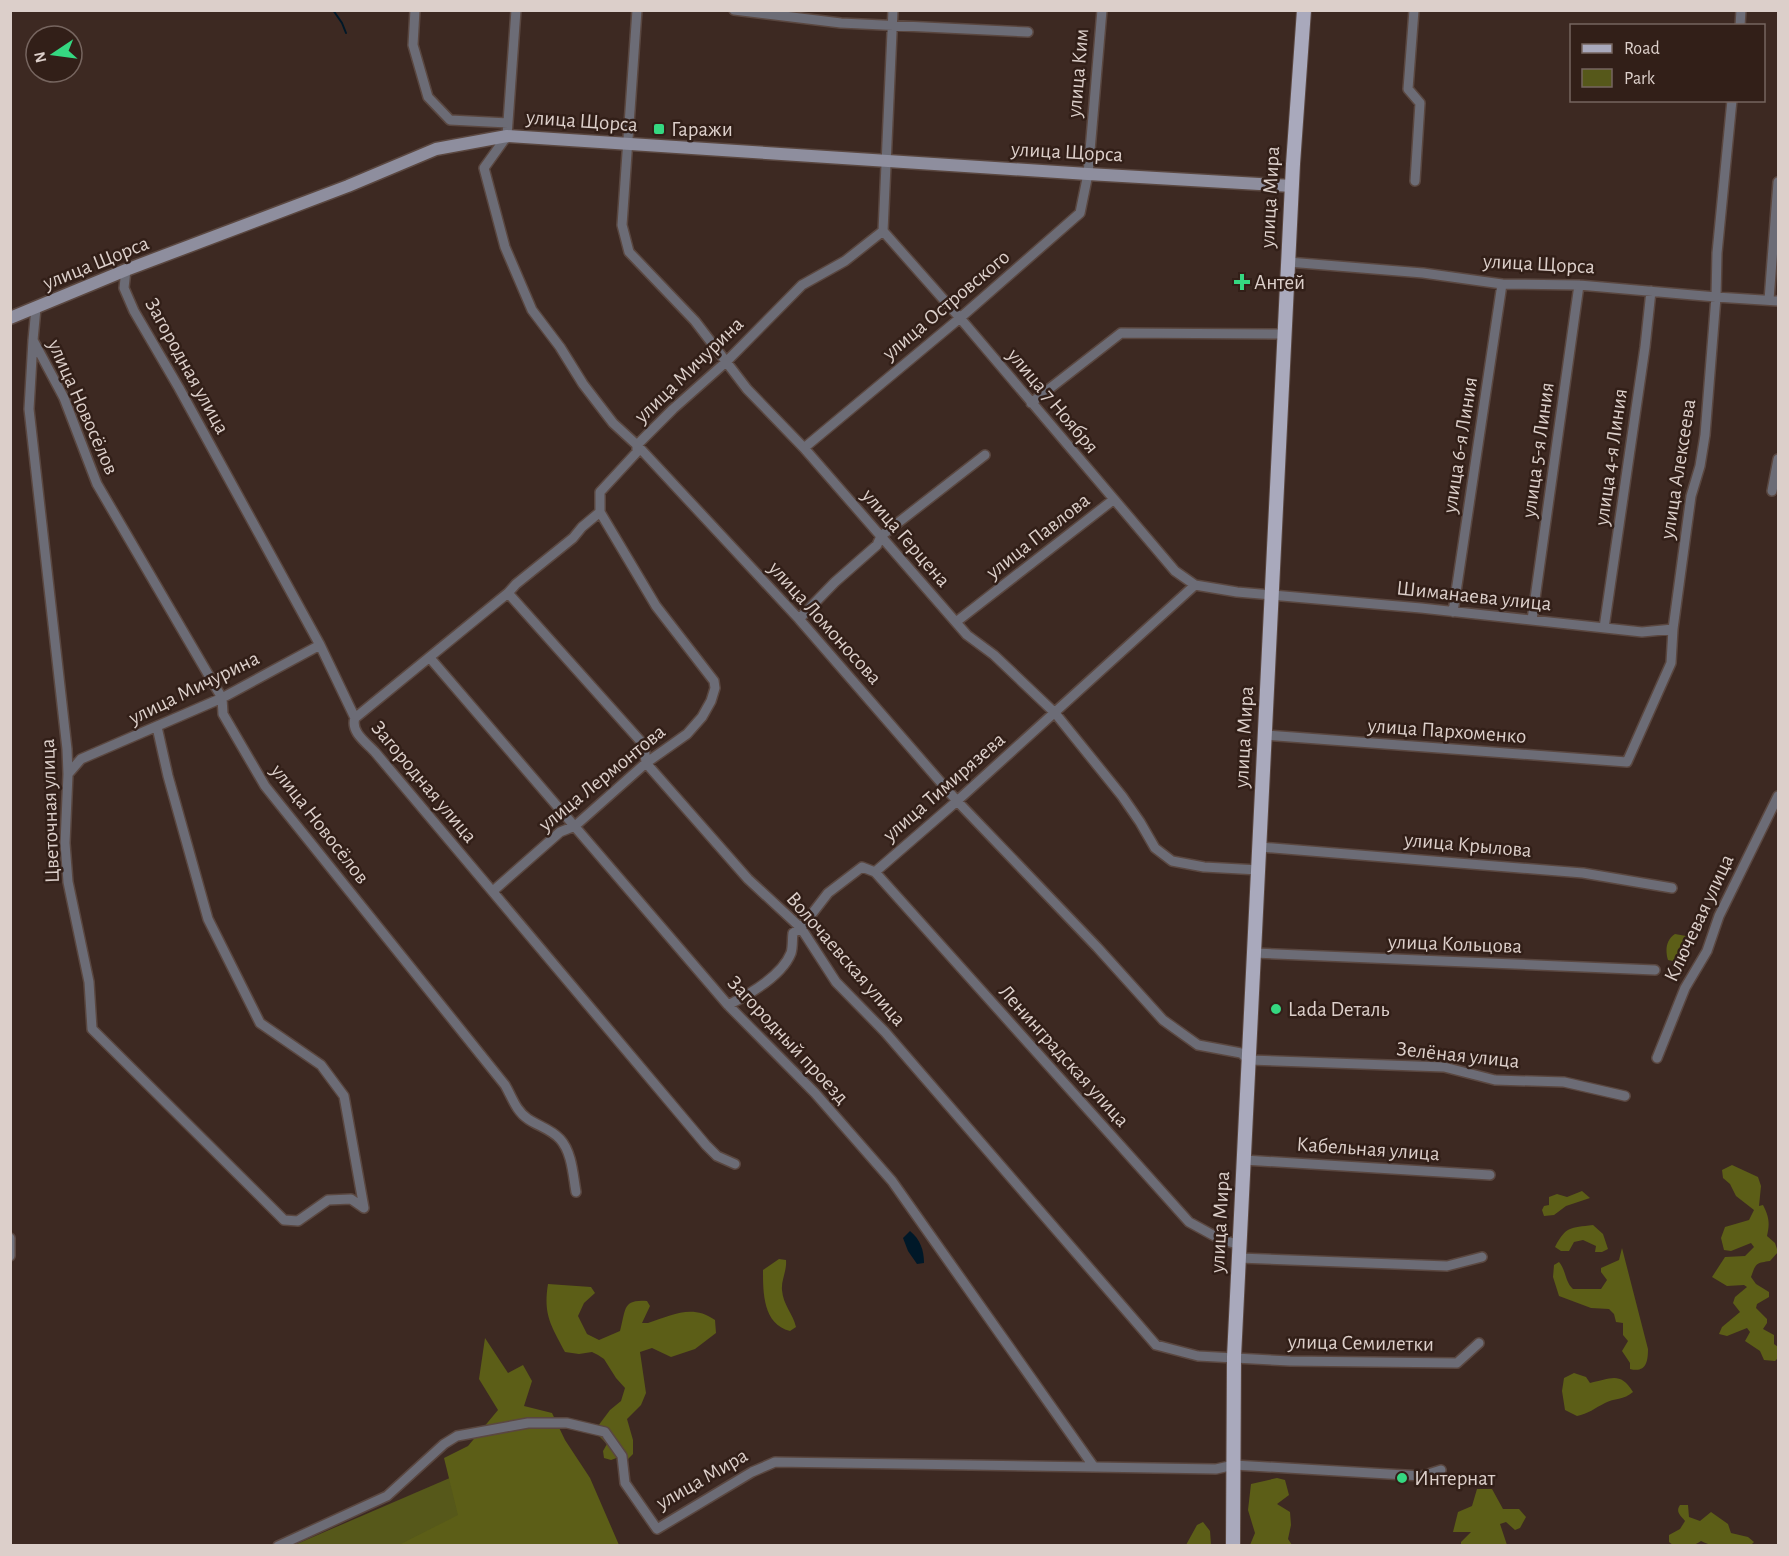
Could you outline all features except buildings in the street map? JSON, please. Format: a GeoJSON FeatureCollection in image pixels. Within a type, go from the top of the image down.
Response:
{"type":"FeatureCollection","features":[{"type":"Feature","properties":{"kind":"main road","name":"улица Мира"},"geometry":{"type":"LineString","coordinates":[[1233,1545],[1234,1357],[1284,334],[1304,10]]}},
{"type":"Feature","properties":{"kind":"street"},"geometry":{"type":"LineString","coordinates":[[415,10],[413,45],[428,97],[450,120],[508,123]]}},
{"type":"Feature","properties":{"kind":"street"},"geometry":{"type":"LineString","coordinates":[[507,136],[516,10]]}},
{"type":"Feature","properties":{"kind":"street","name":"улица Герцена"},"geometry":{"type":"LineString","coordinates":[[637,10],[622,225],[629,252],[695,321],[747,389],[804,448],[967,635],[994,655],[1055,713],[1122,796],[1155,848],[1172,861],[1204,867],[1258,870]]}},
{"type":"Feature","properties":{"kind":"street"},"geometry":{"type":"LineString","coordinates":[[734,10],[841,23],[1028,32]]}},
{"type":"Feature","properties":{"kind":"street"},"geometry":{"type":"LineString","coordinates":[[883,231],[894,10]]}},
{"type":"Feature","properties":{"kind":"street","name":"улица Ким"},"geometry":{"type":"LineString","coordinates":[[1088,174],[1102,10]]}},
{"type":"Feature","properties":{"kind":"street"},"geometry":{"type":"LineString","coordinates":[[1414,10],[1408,89],[1420,103],[1415,181]]}},
{"type":"Feature","properties":{"kind":"street","name":"улица Алексеева"},"geometry":{"type":"LineString","coordinates":[[1626,762],[1671,663],[1673,629],[1691,496],[1706,435],[1717,254],[1732,102]]}},
{"type":"Feature","properties":{"kind":"street","name":"улица Щорса"},"geometry":{"type":"LineString","coordinates":[[10,318],[126,270],[348,186],[436,149],[507,136],[1292,186]]}},
{"type":"Feature","properties":{"kind":"street","name":"улица Ломоносова"},"geometry":{"type":"LineString","coordinates":[[507,136],[484,168],[505,247],[532,310],[607,415],[799,619],[957,801],[1097,947],[1162,1020],[1198,1045],[1241,1053],[1249,1060]]}},
{"type":"Feature","properties":{"kind":"street","name":"улица Островского"},"geometry":{"type":"LineString","coordinates":[[804,448],[960,318],[1080,213],[1088,174]]}},
{"type":"Feature","properties":{"kind":"street"},"geometry":{"type":"LineString","coordinates":[[1774,301],[1779,183]]}},
{"type":"Feature","properties":{"kind":"street","name":"улица Мичурина"},"geometry":{"type":"LineString","coordinates":[[600,512],[600,492],[637,452],[637,445],[673,409],[726,362],[802,285],[845,261],[883,231]]}},
{"type":"Feature","properties":{"kind":"street","name":"улица 7 Ноября"},"geometry":{"type":"LineString","coordinates":[[883,231],[1175,571],[1196,585],[1272,595]]}},
{"type":"Feature","properties":{"kind":"street","name":"улица Щорса"},"geometry":{"type":"LineString","coordinates":[[1288,262],[1422,273],[1502,284],[1579,285],[1774,301]]}},
{"type":"Feature","properties":{"kind":"street","name":"Загородная улица"},"geometry":{"type":"LineString","coordinates":[[126,270],[124,288],[134,310],[179,387],[320,645],[355,718],[353,723],[355,731],[494,891],[706,1145],[717,1156],[735,1164]]}},
{"type":"Feature","properties":{"kind":"street","name":"улица 6-я Линия"},"geometry":{"type":"LineString","coordinates":[[1453,612],[1502,284]]}},
{"type":"Feature","properties":{"kind":"street","name":"улица 5-я Линия"},"geometry":{"type":"LineString","coordinates":[[1532,620],[1579,285]]}},
{"type":"Feature","properties":{"kind":"street","name":"улица 4-я Линия"},"geometry":{"type":"LineString","coordinates":[[1604,628],[1645,348],[1651,291]]}},
{"type":"Feature","properties":{"kind":"street","name":"улица Новосёлов"},"geometry":{"type":"LineString","coordinates":[[36,308],[33,340],[64,398],[98,484],[222,698],[224,714],[265,786],[505,1085],[518,1111],[528,1120],[548,1129],[561,1139],[570,1159],[576,1192]]}},
{"type":"Feature","properties":{"kind":"street"},"geometry":{"type":"LineString","coordinates":[[1031,403],[1121,333],[1284,334]]}},
{"type":"Feature","properties":{"kind":"street","name":"Цветочная улица"},"geometry":{"type":"LineString","coordinates":[[33,340],[29,409],[68,749],[65,843],[68,882],[89,982],[92,1029],[284,1220],[298,1221],[328,1200],[351,1198],[364,1208],[344,1096],[321,1065],[260,1023],[208,919],[168,776],[157,727]]}},
{"type":"Feature","properties":{"kind":"street"},"geometry":{"type":"LineString","coordinates":[[799,619],[835,582],[877,545],[881,536],[985,455]]}},
{"type":"Feature","properties":{"kind":"street"},"geometry":{"type":"LineString","coordinates":[[1772,490],[1779,459]]}},
{"type":"Feature","properties":{"kind":"street","name":"улица Павлова"},"geometry":{"type":"LineString","coordinates":[[956,622],[1113,500]]}},
{"type":"Feature","properties":{"kind":"street"},"geometry":{"type":"LineString","coordinates":[[355,718],[508,593],[600,512]]}},
{"type":"Feature","properties":{"kind":"street","name":"улица Лермонтова"},"geometry":{"type":"LineString","coordinates":[[494,891],[560,832],[575,826],[646,763],[687,734],[702,717],[715,688],[714,681],[656,606],[600,512]]}},
{"type":"Feature","properties":{"kind":"street","name":"улица Тимирязева"},"geometry":{"type":"LineString","coordinates":[[728,1005],[751,993],[777,973],[791,952],[793,933],[801,928],[828,893],[862,867],[874,872],[957,801],[1196,585]]}},
{"type":"Feature","properties":{"kind":"street","name":"Волочаевская улица"},"geometry":{"type":"LineString","coordinates":[[508,593],[644,746],[646,763],[748,879],[801,928],[836,981],[893,1040],[1156,1345],[1198,1356],[1234,1357]]}},
{"type":"Feature","properties":{"kind":"street","name":"Шиманаева улица"},"geometry":{"type":"LineString","coordinates":[[1272,595],[1642,632],[1673,629]]}},
{"type":"Feature","properties":{"kind":"street","name":"улица Мичурина"},"geometry":{"type":"LineString","coordinates":[[68,774],[81,759],[222,698],[320,645]]}},
{"type":"Feature","properties":{"kind":"street","name":"Загородный проезд"},"geometry":{"type":"LineString","coordinates":[[430,658],[728,1005],[815,1093],[892,1181],[1094,1467]]}},
{"type":"Feature","properties":{"kind":"street","name":"улица Пархоменко"},"geometry":{"type":"LineString","coordinates":[[1265,735],[1626,762]]}},
{"type":"Feature","properties":{"kind":"street"},"geometry":{"type":"LineString","coordinates":[[68,749],[81,759]]}},
{"type":"Feature","properties":{"kind":"street","name":"Ключевая улица"},"geometry":{"type":"LineString","coordinates":[[1657,1058],[1685,988],[1707,951],[1719,916],[1779,795]]}},
{"type":"Feature","properties":{"kind":"street","name":"улица Крылова"},"geometry":{"type":"LineString","coordinates":[[1260,847],[1583,873],[1672,888]]}},
{"type":"Feature","properties":{"kind":"street","name":"Ленинградская улица"},"geometry":{"type":"LineString","coordinates":[[874,872],[1188,1222],[1240,1252],[1447,1266],[1482,1257]]}},
{"type":"Feature","properties":{"kind":"street","name":"улица Кольцова"},"geometry":{"type":"LineString","coordinates":[[1255,953],[1655,970]]}},
{"type":"Feature","properties":{"kind":"street","name":"Зелёная улица"},"geometry":{"type":"LineString","coordinates":[[1249,1060],[1444,1067],[1495,1080],[1564,1082],[1625,1096]]}},
{"type":"Feature","properties":{"kind":"street","name":"Кабельная улица"},"geometry":{"type":"LineString","coordinates":[[1244,1160],[1490,1175]]}},
{"type":"Feature","properties":{"kind":"street"},"geometry":{"type":"LineString","coordinates":[[10,1238],[11,1256]]}},
{"type":"Feature","properties":{"kind":"street","name":"улица Семилетки"},"geometry":{"type":"LineString","coordinates":[[1234,1357],[1290,1361],[1457,1363],[1479,1343]]}},
{"type":"Feature","properties":{"kind":"street","name":"улица Мира"},"geometry":{"type":"LineString","coordinates":[[278,1545],[387,1496],[444,1444],[457,1436],[528,1423],[567,1423],[605,1432],[622,1456],[625,1483],[657,1529],[752,1472],[775,1462],[1216,1469],[1234,1465]]}},
{"type":"Feature","properties":{"kind":"street"},"geometry":{"type":"LineString","coordinates":[[1234,1465],[1422,1476],[1441,1470]]}},
{"type":"Feature","properties":{"kind":"green space"},"geometry":{"type":"Polygon","coordinates":[[[533,1442],[591,1546],[292,1546],[533,1442]]]}},
{"type":"Feature","properties":{"kind":"shaded area"},"geometry":{"type":"Polygon","coordinates":[[[1675,934],[1686,936],[1690,946],[1689,957],[1673,961],[1668,960],[1667,949],[1668,942],[1675,934]]]}},
{"type":"Feature","properties":{"kind":"shaded area"},"geometry":{"type":"Polygon","coordinates":[[[1732,1165],[1758,1177],[1761,1186],[1759,1206],[1763,1205],[1767,1213],[1767,1236],[1775,1243],[1778,1252],[1770,1261],[1757,1264],[1751,1277],[1756,1284],[1769,1292],[1769,1297],[1757,1304],[1756,1308],[1767,1319],[1763,1329],[1774,1335],[1774,1344],[1778,1347],[1778,1358],[1775,1361],[1764,1360],[1760,1351],[1745,1341],[1750,1332],[1747,1328],[1727,1336],[1719,1334],[1722,1327],[1740,1312],[1733,1303],[1735,1297],[1747,1287],[1744,1285],[1727,1286],[1712,1277],[1725,1257],[1745,1256],[1754,1247],[1751,1243],[1731,1251],[1724,1250],[1721,1238],[1725,1227],[1749,1220],[1754,1210],[1736,1196],[1730,1184],[1723,1178],[1722,1170],[1732,1165]]]}},
{"type":"Feature","properties":{"kind":"shaded area"},"geometry":{"type":"Polygon","coordinates":[[[1582,1191],[1590,1198],[1566,1206],[1554,1215],[1544,1216],[1542,1210],[1544,1206],[1549,1205],[1549,1197],[1557,1194],[1567,1197],[1582,1191]]]}},
{"type":"Feature","properties":{"kind":"shaded area"},"geometry":{"type":"Polygon","coordinates":[[[1593,1225],[1603,1234],[1608,1249],[1595,1252],[1596,1246],[1583,1240],[1574,1242],[1569,1251],[1561,1251],[1555,1247],[1562,1235],[1570,1229],[1593,1225]]]}},
{"type":"Feature","properties":{"kind":"shaded area"},"geometry":{"type":"Polygon","coordinates":[[[1622,1248],[1648,1349],[1647,1362],[1643,1368],[1635,1370],[1630,1369],[1630,1363],[1622,1351],[1628,1341],[1623,1335],[1623,1323],[1616,1322],[1614,1314],[1609,1309],[1591,1308],[1559,1296],[1553,1277],[1554,1265],[1559,1262],[1573,1289],[1601,1289],[1607,1280],[1601,1268],[1619,1260],[1622,1248]]]}},
{"type":"Feature","properties":{"kind":"shaded area"},"geometry":{"type":"Polygon","coordinates":[[[779,1259],[786,1260],[783,1295],[796,1327],[790,1331],[774,1322],[764,1298],[763,1270],[779,1259]]]}},
{"type":"Feature","properties":{"kind":"shaded area"},"geometry":{"type":"Polygon","coordinates":[[[548,1284],[591,1287],[595,1293],[584,1303],[578,1316],[587,1334],[599,1340],[620,1331],[626,1307],[633,1302],[647,1301],[650,1306],[642,1323],[682,1312],[707,1315],[715,1320],[716,1333],[695,1349],[671,1357],[652,1348],[640,1352],[646,1393],[641,1405],[627,1419],[633,1440],[633,1454],[628,1459],[622,1456],[611,1460],[604,1458],[603,1451],[607,1444],[592,1429],[598,1426],[610,1410],[621,1401],[625,1388],[604,1359],[598,1355],[592,1352],[579,1354],[565,1352],[547,1312],[548,1284]]]}},
{"type":"Feature","properties":{"kind":"shaded area"},"geometry":{"type":"Polygon","coordinates":[[[485,1338],[508,1373],[523,1365],[532,1381],[524,1406],[552,1413],[565,1440],[590,1478],[619,1545],[397,1546],[458,1515],[444,1458],[468,1446],[498,1410],[479,1379],[485,1338]]]}},
{"type":"Feature","properties":{"kind":"shaded area"},"geometry":{"type":"Polygon","coordinates":[[[1574,1373],[1586,1377],[1590,1383],[1619,1379],[1624,1381],[1633,1392],[1577,1416],[1565,1410],[1562,1391],[1564,1378],[1574,1373]]]}},
{"type":"Feature","properties":{"kind":"shaded area"},"geometry":{"type":"Polygon","coordinates":[[[1277,1478],[1285,1480],[1289,1495],[1277,1504],[1290,1512],[1291,1525],[1288,1539],[1292,1545],[1250,1545],[1255,1533],[1248,1510],[1251,1484],[1277,1478]]]}},
{"type":"Feature","properties":{"kind":"shaded area"},"geometry":{"type":"Polygon","coordinates":[[[1477,1489],[1492,1489],[1503,1509],[1519,1509],[1526,1517],[1520,1528],[1515,1530],[1506,1522],[1500,1524],[1507,1545],[1461,1545],[1461,1542],[1471,1532],[1453,1532],[1458,1512],[1472,1506],[1477,1489]]]}},
{"type":"Feature","properties":{"kind":"shaded area"},"geometry":{"type":"Polygon","coordinates":[[[1680,1505],[1688,1505],[1689,1517],[1700,1521],[1711,1512],[1728,1524],[1731,1533],[1748,1537],[1754,1542],[1751,1545],[1732,1546],[1719,1546],[1701,1541],[1691,1545],[1673,1545],[1669,1542],[1669,1535],[1680,1529],[1685,1521],[1678,1512],[1680,1505]]]}},
{"type":"Feature","properties":{"kind":"shaded area"},"geometry":{"type":"Polygon","coordinates":[[[1203,1522],[1210,1531],[1211,1545],[1186,1545],[1197,1525],[1203,1522]]]}},
{"type":"Feature","properties":{"kind":"water"},"geometry":{"type":"Polygon","coordinates":[[[910,1231],[921,1245],[924,1263],[917,1264],[908,1251],[903,1238],[910,1231]]]}},
{"type":"Feature","properties":{"kind":"waterway"},"geometry":{"type":"LineString","coordinates":[[333,10],[346,33]]}},
{"type":"Feature","properties":{"kind":"place","name":"Гаражи"},"geometry":{"type":"Point","coordinates":[659,129]}},
{"type":"Feature","properties":{"kind":"place","name":"Антей"},"geometry":{"type":"Point","coordinates":[1242,282]}},
{"type":"Feature","properties":{"kind":"place","name":"Lada Dеталь"},"geometry":{"type":"Point","coordinates":[1276,1009]}},
{"type":"Feature","properties":{"kind":"place","name":"Интернат"},"geometry":{"type":"Point","coordinates":[1402,1478]}}]}
